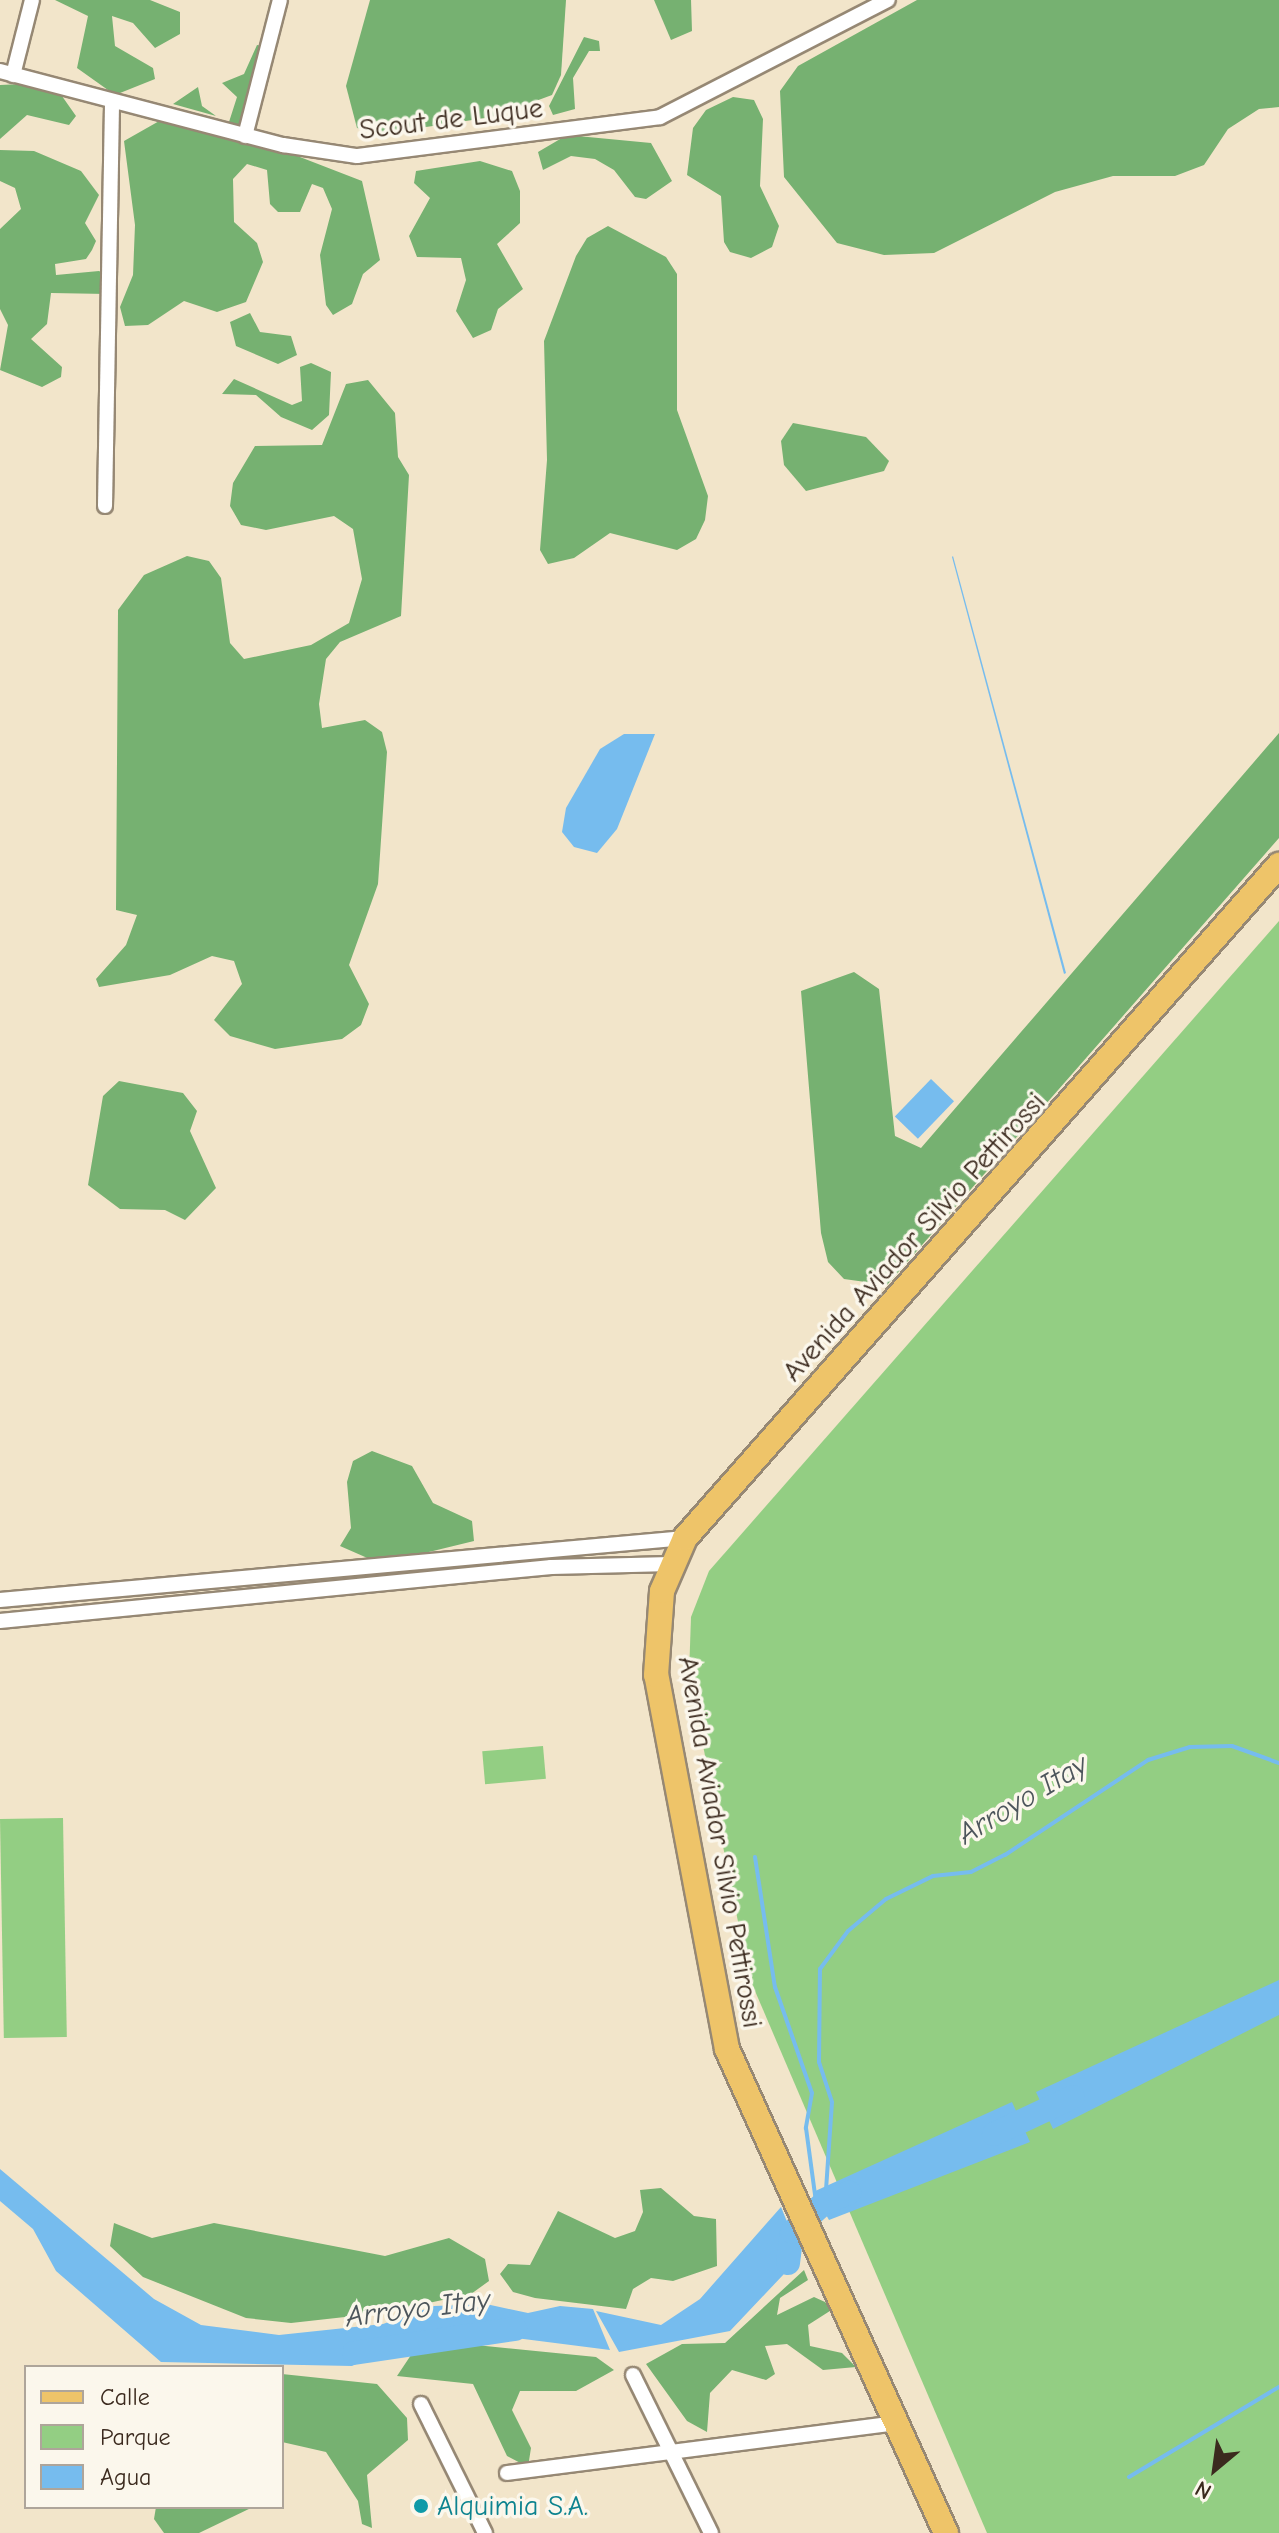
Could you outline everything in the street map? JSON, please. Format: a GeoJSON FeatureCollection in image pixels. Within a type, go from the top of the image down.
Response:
{"type":"FeatureCollection","features":[{"type":"Feature","properties":{"kind":"main road","name":"Avenida Aviador Silvio Pettirossi"},"geometry":{"type":"LineString","coordinates":[[946,2533],[892,2424],[783,2186],[727,2049],[671,1771],[654,1628],[671,1564],[685,1538],[1279,865]]}},
{"type":"Feature","properties":{"kind":"street"},"geometry":{"type":"LineString","coordinates":[[7,73],[32,0]]}},
{"type":"Feature","properties":{"kind":"street"},"geometry":{"type":"LineString","coordinates":[[245,136],[280,0]]}},
{"type":"Feature","properties":{"kind":"street","name":"Scout de Luque"},"geometry":{"type":"LineString","coordinates":[[7,73],[245,136],[342,157],[660,117],[888,0]]}},
{"type":"Feature","properties":{"kind":"street"},"geometry":{"type":"LineString","coordinates":[[105,506],[112,101]]}},
{"type":"Feature","properties":{"kind":"street"},"geometry":{"type":"LineString","coordinates":[[0,1600],[685,1538]]}},
{"type":"Feature","properties":{"kind":"street"},"geometry":{"type":"LineString","coordinates":[[0,1621],[564,1566],[671,1564]]}},
{"type":"Feature","properties":{"kind":"street"},"geometry":{"type":"LineString","coordinates":[[220,1580],[222,1597]]}},
{"type":"Feature","properties":{"kind":"street"},"geometry":{"type":"LineString","coordinates":[[633,2375],[711,2533]]}},
{"type":"Feature","properties":{"kind":"street"},"geometry":{"type":"LineString","coordinates":[[421,2404],[485,2533]]}},
{"type":"Feature","properties":{"kind":"street"},"geometry":{"type":"LineString","coordinates":[[507,2473],[671,2448],[892,2424]]}},
{"type":"Feature","properties":{"kind":"green space"},"geometry":{"type":"Polygon","coordinates":[[[55,0],[150,0],[180,12],[180,34],[155,48],[133,23],[112,16],[115,46],[153,68],[155,79],[115,95],[77,68],[88,16],[55,0]]]}},
{"type":"Feature","properties":{"kind":"green space"},"geometry":{"type":"Polygon","coordinates":[[[370,0],[566,0],[561,75],[552,95],[492,117],[380,134],[357,128],[346,86],[370,0]]]}},
{"type":"Feature","properties":{"kind":"green space"},"geometry":{"type":"Polygon","coordinates":[[[654,0],[691,0],[692,31],[671,40],[654,0]]]}},
{"type":"Feature","properties":{"kind":"green space"},"geometry":{"type":"Polygon","coordinates":[[[917,0],[1279,0],[1279,107],[1259,109],[1228,129],[1204,165],[1175,176],[1113,176],[1055,192],[934,253],[884,255],[837,243],[784,177],[780,91],[798,66],[917,0]]]}},
{"type":"Feature","properties":{"kind":"green space"},"geometry":{"type":"Polygon","coordinates":[[[584,37],[599,41],[600,51],[589,51],[573,78],[575,109],[553,115],[549,106],[584,37]]]}},
{"type":"Feature","properties":{"kind":"green space"},"geometry":{"type":"Polygon","coordinates":[[[257,45],[263,46],[239,126],[229,122],[237,97],[222,83],[244,74],[257,45]]]}},
{"type":"Feature","properties":{"kind":"green space"},"geometry":{"type":"Polygon","coordinates":[[[22,84],[57,89],[76,116],[69,125],[27,115],[0,139],[0,85],[22,84]]]}},
{"type":"Feature","properties":{"kind":"green space"},"geometry":{"type":"Polygon","coordinates":[[[198,87],[202,106],[216,116],[173,104],[198,87]]]}},
{"type":"Feature","properties":{"kind":"green space"},"geometry":{"type":"Polygon","coordinates":[[[733,97],[754,100],[763,119],[760,186],[779,226],[772,247],[751,258],[730,252],[724,242],[721,196],[687,175],[693,128],[706,110],[733,97]]]}},
{"type":"Feature","properties":{"kind":"green space"},"geometry":{"type":"Polygon","coordinates":[[[161,120],[287,152],[362,181],[380,260],[363,274],[352,304],[333,315],[326,305],[320,255],[332,209],[323,188],[312,184],[300,212],[278,212],[270,204],[267,170],[247,164],[233,179],[234,222],[257,243],[263,262],[246,302],[217,312],[184,301],[148,325],[125,326],[120,307],[133,275],[135,225],[124,141],[161,120]]]}},
{"type":"Feature","properties":{"kind":"green space"},"geometry":{"type":"Polygon","coordinates":[[[567,135],[651,143],[672,181],[646,199],[635,197],[614,170],[595,159],[571,156],[543,170],[538,152],[567,135]]]}},
{"type":"Feature","properties":{"kind":"green space"},"geometry":{"type":"Polygon","coordinates":[[[0,150],[34,151],[81,171],[99,195],[85,223],[96,241],[92,250],[86,259],[55,264],[56,275],[99,271],[108,276],[107,294],[51,293],[47,324],[31,339],[62,367],[61,377],[42,387],[0,370],[8,325],[0,309],[0,229],[21,209],[15,188],[0,181],[0,150]]]}},
{"type":"Feature","properties":{"kind":"green space"},"geometry":{"type":"Polygon","coordinates":[[[480,161],[512,171],[520,191],[520,223],[497,244],[523,289],[498,309],[491,330],[473,338],[456,311],[466,280],[461,258],[417,257],[409,236],[430,198],[414,183],[416,171],[480,161]]]}},
{"type":"Feature","properties":{"kind":"green space"},"geometry":{"type":"Polygon","coordinates":[[[608,226],[666,257],[677,274],[677,410],[708,496],[705,520],[696,539],[677,550],[610,533],[574,558],[548,564],[540,550],[547,460],[544,341],[576,256],[587,238],[608,226]]]}},
{"type":"Feature","properties":{"kind":"green space"},"geometry":{"type":"Polygon","coordinates":[[[250,313],[260,332],[291,336],[297,355],[278,364],[236,346],[230,322],[250,313]]]}},
{"type":"Feature","properties":{"kind":"green space"},"geometry":{"type":"Polygon","coordinates":[[[311,363],[331,372],[329,415],[312,430],[281,417],[256,395],[222,394],[234,379],[292,405],[302,401],[300,367],[311,363]]]}},
{"type":"Feature","properties":{"kind":"green space"},"geometry":{"type":"Polygon","coordinates":[[[368,380],[395,413],[398,457],[409,475],[401,616],[340,642],[326,659],[319,704],[322,728],[365,720],[382,732],[387,752],[378,884],[349,965],[369,1004],[361,1025],[342,1039],[275,1049],[230,1036],[214,1020],[242,984],[234,961],[212,956],[170,975],[99,987],[96,979],[126,945],[137,915],[116,910],[118,610],[144,575],[187,556],[209,561],[221,578],[230,643],[244,659],[311,645],[349,623],[362,579],[353,529],[334,516],[266,530],[241,525],[230,506],[233,483],[255,446],[322,445],[346,384],[368,380]]]}},
{"type":"Feature","properties":{"kind":"green space"},"geometry":{"type":"Polygon","coordinates":[[[793,423],[866,437],[889,461],[884,471],[806,491],[784,465],[781,441],[793,423]]]}},
{"type":"Feature","properties":{"kind":"green space"},"geometry":{"type":"Polygon","coordinates":[[[1279,733],[1279,838],[887,1285],[844,1279],[828,1262],[821,1233],[801,991],[854,972],[879,989],[895,1136],[921,1148],[1279,733]]]}},
{"type":"Feature","properties":{"kind":"green space"},"geometry":{"type":"Polygon","coordinates":[[[1279,921],[1279,2533],[987,2533],[749,1977],[689,1675],[691,1617],[709,1571],[1279,921]]]}},
{"type":"Feature","properties":{"kind":"green space"},"geometry":{"type":"Polygon","coordinates":[[[119,1081],[183,1093],[197,1111],[190,1131],[216,1188],[185,1220],[165,1210],[120,1209],[88,1185],[103,1096],[119,1081]]]}},
{"type":"Feature","properties":{"kind":"green space"},"geometry":{"type":"Polygon","coordinates":[[[372,1451],[412,1466],[433,1503],[472,1521],[474,1541],[396,1560],[372,1560],[340,1546],[351,1528],[347,1482],[353,1461],[372,1451]]]}},
{"type":"Feature","properties":{"kind":"green space"},"geometry":{"type":"Polygon","coordinates":[[[543,1746],[546,1779],[485,1784],[482,1751],[543,1746]]]}},
{"type":"Feature","properties":{"kind":"green space"},"geometry":{"type":"Polygon","coordinates":[[[63,1818],[67,2037],[4,2038],[0,1819],[63,1818]]]}},
{"type":"Feature","properties":{"kind":"green space"},"geometry":{"type":"Polygon","coordinates":[[[661,2188],[694,2216],[716,2219],[717,2266],[673,2281],[651,2278],[633,2289],[626,2309],[535,2298],[513,2292],[500,2274],[508,2264],[530,2265],[558,2211],[615,2238],[635,2231],[643,2212],[640,2190],[661,2188]]]}},
{"type":"Feature","properties":{"kind":"green space"},"geometry":{"type":"Polygon","coordinates":[[[114,2223],[152,2238],[214,2223],[385,2256],[449,2238],[485,2259],[489,2281],[471,2294],[381,2313],[291,2323],[246,2318],[143,2277],[110,2246],[114,2223]]]}},
{"type":"Feature","properties":{"kind":"green space"},"geometry":{"type":"Polygon","coordinates":[[[804,2270],[808,2280],[780,2298],[777,2315],[814,2297],[825,2302],[833,2309],[808,2325],[810,2346],[842,2353],[856,2367],[823,2370],[787,2344],[765,2346],[775,2374],[766,2380],[732,2370],[710,2393],[707,2432],[687,2421],[646,2364],[682,2344],[725,2343],[804,2270]]]}},
{"type":"Feature","properties":{"kind":"green space"},"geometry":{"type":"Polygon","coordinates":[[[466,2344],[596,2357],[614,2370],[576,2391],[520,2391],[512,2410],[531,2448],[528,2467],[507,2456],[473,2384],[397,2376],[411,2355],[466,2344]]]}},
{"type":"Feature","properties":{"kind":"green space"},"geometry":{"type":"Polygon","coordinates":[[[284,2374],[377,2384],[407,2418],[408,2440],[367,2475],[372,2528],[362,2524],[358,2501],[326,2452],[284,2442],[284,2374]]]}},
{"type":"Feature","properties":{"kind":"green space"},"geometry":{"type":"Polygon","coordinates":[[[156,2509],[249,2509],[199,2533],[164,2533],[154,2519],[156,2509]]]}},
{"type":"Feature","properties":{"kind":"water"},"geometry":{"type":"Polygon","coordinates":[[[952,557],[1066,973],[1064,974],[952,557]]]}},
{"type":"Feature","properties":{"kind":"water"},"geometry":{"type":"Polygon","coordinates":[[[624,734],[655,734],[617,829],[597,853],[574,847],[562,832],[566,808],[600,749],[624,734]]]}},
{"type":"Feature","properties":{"kind":"water"},"geometry":{"type":"Polygon","coordinates":[[[931,1079],[954,1101],[918,1139],[895,1116],[931,1079]]]}},
{"type":"Feature","properties":{"kind":"water"},"geometry":{"type":"Polygon","coordinates":[[[1279,1980],[1279,2015],[1053,2129],[1036,2092],[1279,1980]]]}},
{"type":"Feature","properties":{"kind":"water"},"geometry":{"type":"Polygon","coordinates":[[[1012,2102],[1030,2142],[829,2220],[813,2192],[1012,2102]]]}},
{"type":"Feature","properties":{"kind":"water"},"geometry":{"type":"Polygon","coordinates":[[[0,2169],[154,2299],[201,2325],[279,2335],[383,2324],[434,2306],[486,2304],[528,2313],[560,2306],[593,2309],[610,2350],[460,2331],[413,2337],[352,2366],[161,2362],[56,2271],[33,2229],[0,2201],[0,2169]]]}},
{"type":"Feature","properties":{"kind":"water"},"geometry":{"type":"Polygon","coordinates":[[[781,2207],[801,2256],[730,2331],[619,2352],[596,2311],[661,2325],[700,2299],[781,2207]]]}},
{"type":"Feature","properties":{"kind":"waterway","name":"Arroyo Itay"},"geometry":{"type":"LineString","coordinates":[[826,2190],[832,2102],[819,2062],[820,1969],[848,1931],[886,1899],[933,1876],[971,1872],[1005,1855],[1148,1760],[1190,1747],[1232,1746],[1279,1763]]}},
{"type":"Feature","properties":{"kind":"waterway"},"geometry":{"type":"LineString","coordinates":[[755,1857],[775,1987],[812,2093],[806,2128],[817,2209]]}},
{"type":"Feature","properties":{"kind":"waterway","name":"Arroyo Itay"},"geometry":{"type":"LineString","coordinates":[[994,2134],[1073,2097]]}},
{"type":"Feature","properties":{"kind":"waterway","name":"Arroyo Itay"},"geometry":{"type":"LineString","coordinates":[[788,2263],[792,2232],[825,2202],[849,2193]]}},
{"type":"Feature","properties":{"kind":"waterway","name":"Arroyo Itay"},"geometry":{"type":"LineString","coordinates":[[354,2353],[515,2329]]}},
{"type":"Feature","properties":{"kind":"waterway"},"geometry":{"type":"LineString","coordinates":[[1129,2477],[1279,2387]]}},
{"type":"Feature","properties":{"kind":"place","name":"Alquimia S.A."},"geometry":{"type":"Point","coordinates":[421,2506]}}]}
